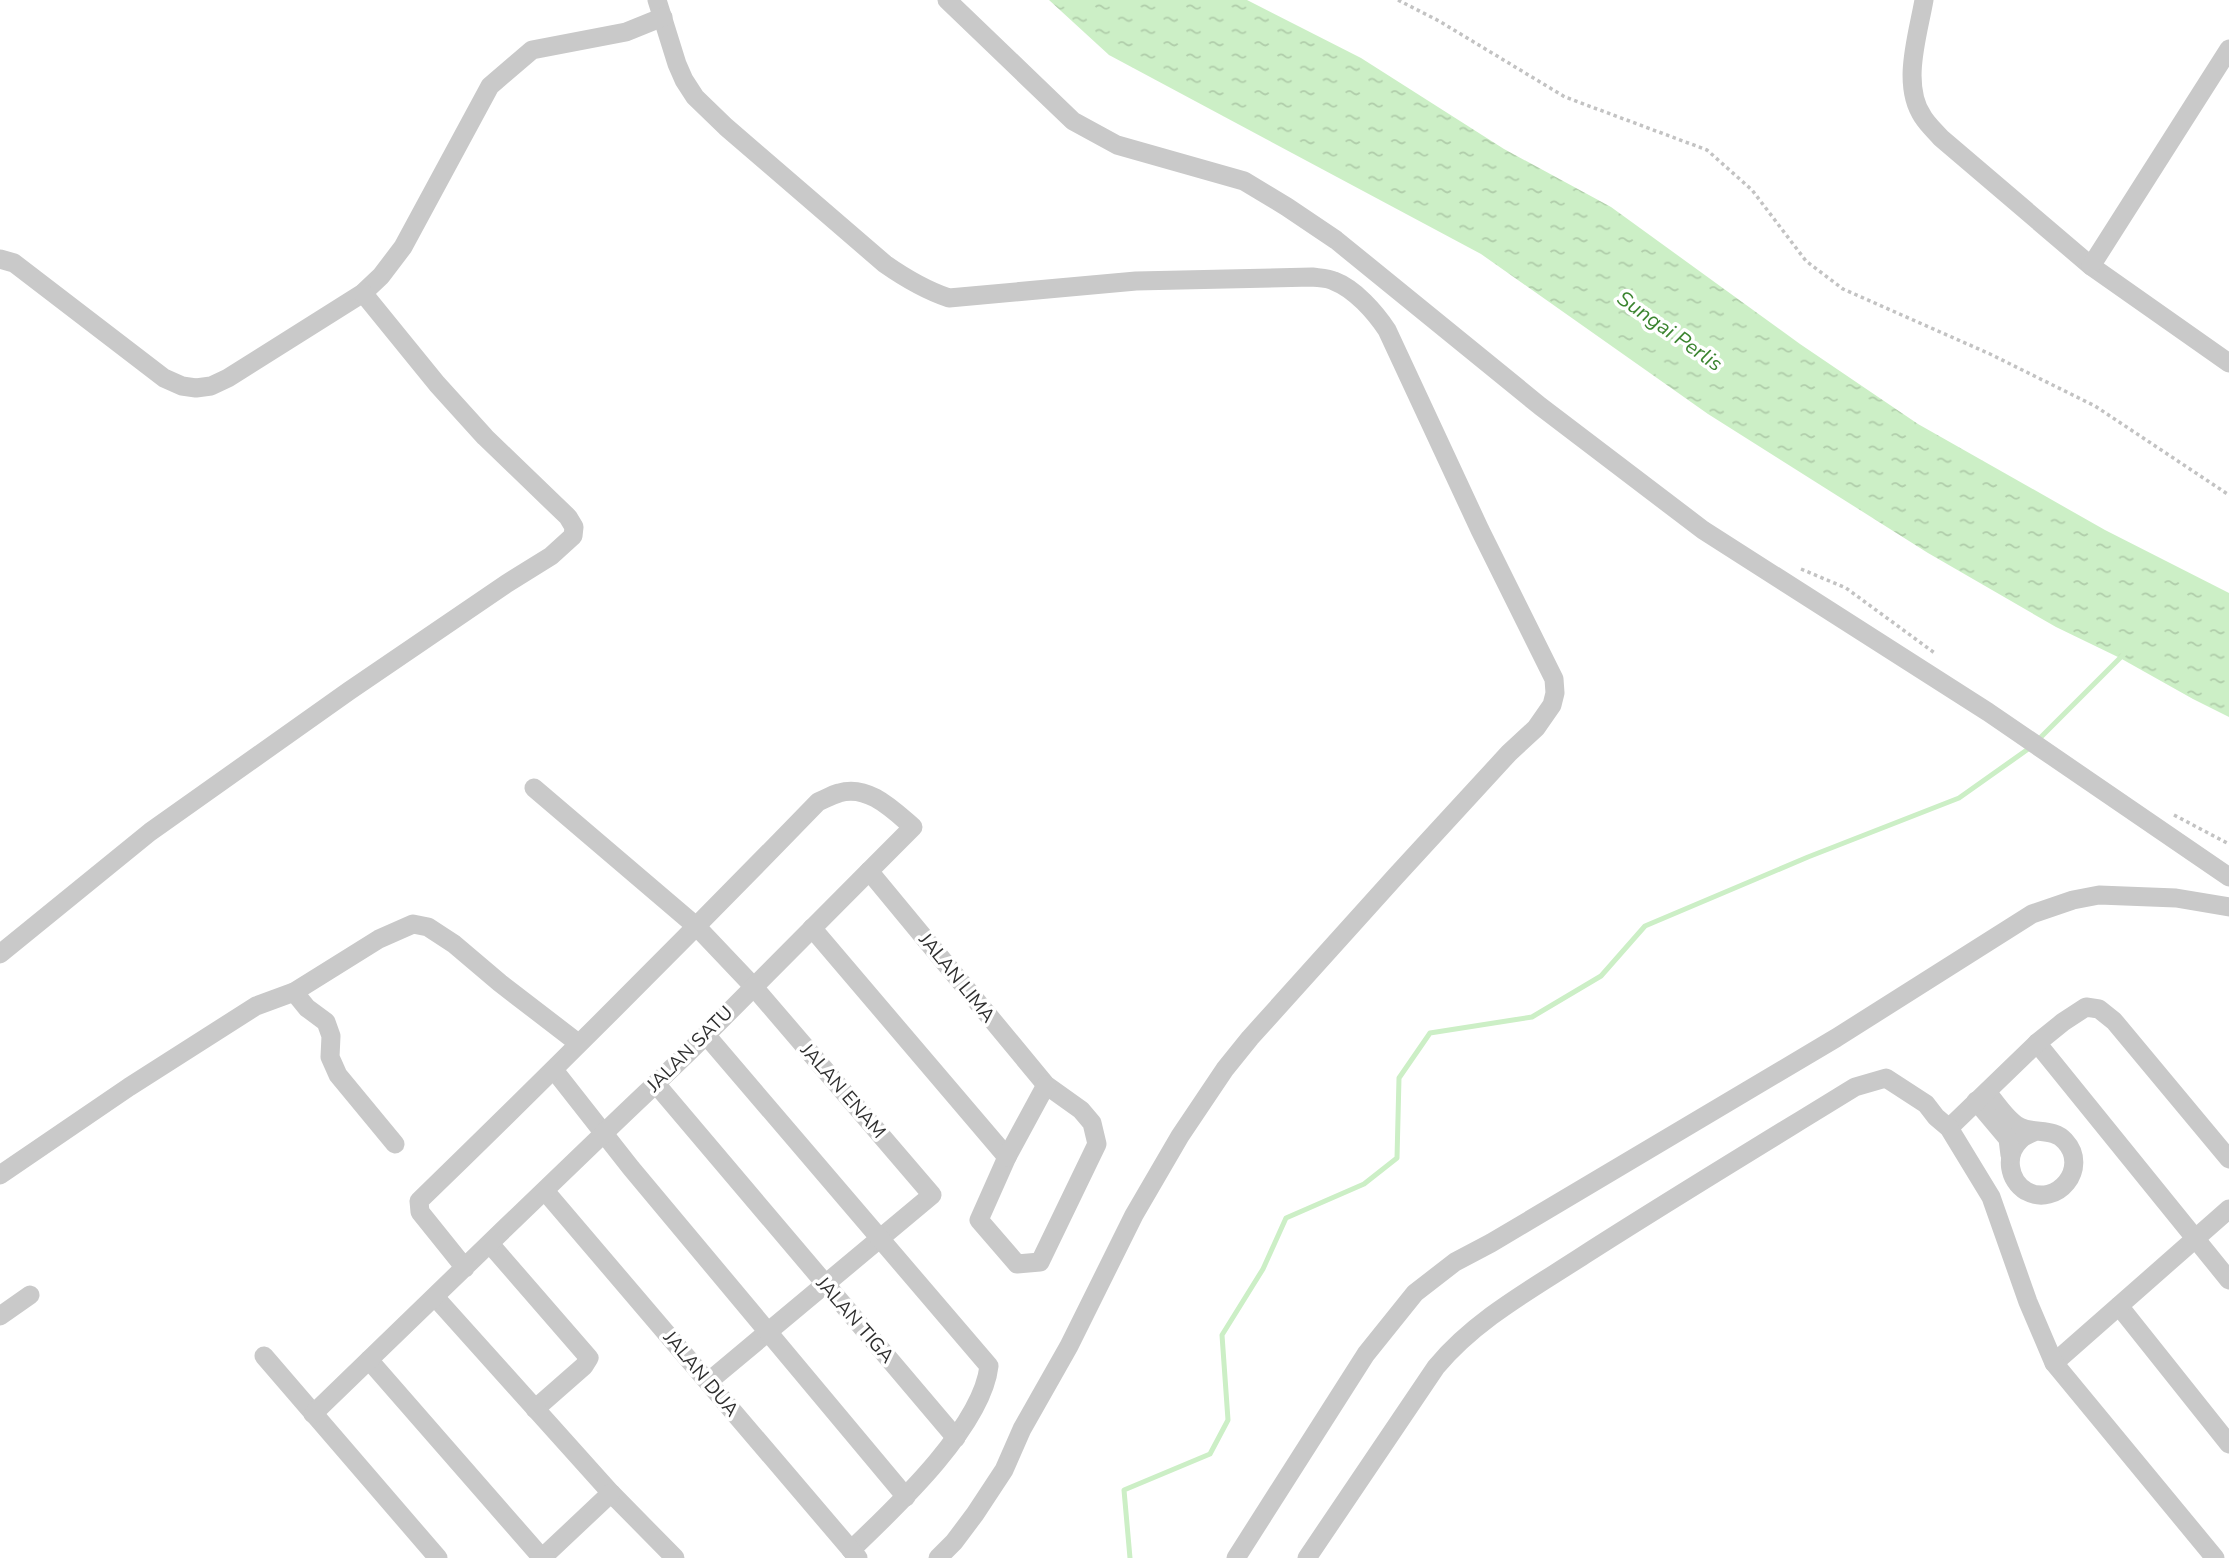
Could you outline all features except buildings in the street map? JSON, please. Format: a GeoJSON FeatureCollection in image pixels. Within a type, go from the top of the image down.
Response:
{"type":"FeatureCollection","features":[{"type":"Feature","properties":{"kind":"street"},"geometry":{"type":"LineString","coordinates":[[947,0],[1079,125],[1117,145],[1244,181],[1287,207],[1336,240],[1540,406],[1703,530],[1988,712],[2229,877]]}},
{"type":"Feature","properties":{"kind":"street"},"geometry":{"type":"LineString","coordinates":[[1924,0],[1913,62],[1913,89],[1922,116],[1941,138],[2091,266],[2229,363]]}},
{"type":"Feature","properties":{"kind":"street"},"geometry":{"type":"LineString","coordinates":[[0,259],[14,263],[164,379],[182,386],[211,386],[228,379],[363,293],[381,276],[403,247],[490,86],[532,50],[626,32],[660,9],[684,80],[695,97],[885,264],[907,280],[934,293],[949,298],[1136,281],[1312,277],[1333,280],[1351,292],[1378,317],[1387,330],[1480,530],[1554,679],[1552,705],[1536,728],[1509,753],[1395,877],[1225,1069],[1180,1136],[1134,1215],[1004,1469],[975,1514],[938,1558]]}},
{"type":"Feature","properties":{"kind":"street"},"geometry":{"type":"LineString","coordinates":[[2091,266],[2229,49]]}},
{"type":"Feature","properties":{"kind":"street"},"geometry":{"type":"LineString","coordinates":[[0,954],[150,832],[349,691],[551,556],[573,536],[574,527],[568,517],[477,428],[437,384],[363,293]]}},
{"type":"Feature","properties":{"kind":"street","name":"JALAN ENAM"},"geometry":{"type":"LineString","coordinates":[[534,788],[697,926],[754,986],[932,1195],[882,1239]]}},
{"type":"Feature","properties":{"kind":"street","name":"JALAN SATU"},"geometry":{"type":"LineString","coordinates":[[313,1414],[656,1084],[913,827],[884,801],[862,793],[842,792],[818,802],[697,926]]}},
{"type":"Feature","properties":{"kind":"street","name":"JALAN LIMA"},"geometry":{"type":"LineString","coordinates":[[869,871],[1045,1085]]}},
{"type":"Feature","properties":{"kind":"street"},"geometry":{"type":"LineString","coordinates":[[1236,1558],[1366,1354],[1415,1293],[1455,1262],[1836,1038],[2032,914],[2073,900],[2099,895],[2176,898],[2229,907]]}},
{"type":"Feature","properties":{"kind":"street"},"geometry":{"type":"LineString","coordinates":[[0,1175],[256,1006],[294,992],[379,939],[413,924],[428,927],[454,944],[578,1042]]}},
{"type":"Feature","properties":{"kind":"street"},"geometry":{"type":"LineString","coordinates":[[465,1268],[420,1212],[419,1201],[697,926]]}},
{"type":"Feature","properties":{"kind":"street"},"geometry":{"type":"LineString","coordinates":[[812,928],[1007,1157]]}},
{"type":"Feature","properties":{"kind":"street"},"geometry":{"type":"LineString","coordinates":[[294,992],[307,1008],[326,1022],[331,1036],[330,1057],[338,1076],[395,1144]]}},
{"type":"Feature","properties":{"kind":"street"},"geometry":{"type":"LineString","coordinates":[[1942,1123],[1982,1097],[2037,1043],[2086,1007],[2099,1009],[2115,1021],[2229,1159]]}},
{"type":"Feature","properties":{"kind":"street"},"geometry":{"type":"LineString","coordinates":[[706,1035],[989,1366],[988,1380],[956,1438],[855,1554]]}},
{"type":"Feature","properties":{"kind":"street"},"geometry":{"type":"LineString","coordinates":[[2037,1043],[2229,1280]]}},
{"type":"Feature","properties":{"kind":"street"},"geometry":{"type":"LineString","coordinates":[[554,1070],[906,1497]]}},
{"type":"Feature","properties":{"kind":"street"},"geometry":{"type":"LineString","coordinates":[[1307,1558],[1436,1367],[1455,1344],[1490,1316],[1656,1209],[1855,1087],[1886,1078],[1926,1104],[1942,1123],[1991,1197],[2028,1302],[2054,1363],[2215,1558]]}},
{"type":"Feature","properties":{"kind":"street","name":"JALAN TIGA"},"geometry":{"type":"LineString","coordinates":[[656,1084],[956,1438]]}},
{"type":"Feature","properties":{"kind":"street"},"geometry":{"type":"LineString","coordinates":[[1045,1085],[1081,1110],[1092,1123],[1097,1144],[1040,1262],[1017,1264],[979,1220],[1007,1157],[1045,1085]]}},
{"type":"Feature","properties":{"kind":"street"},"geometry":{"type":"LineString","coordinates":[[1982,1097],[2017,1126],[2034,1132],[2050,1132],[2065,1140],[2073,1155],[2074,1164],[2074,1172],[2065,1186],[2050,1195],[2034,1195],[2019,1187],[2011,1172],[2008,1139],[1982,1097]]}},
{"type":"Feature","properties":{"kind":"street"},"geometry":{"type":"LineString","coordinates":[[2010,1155],[2019,1140],[2034,1132]]}},
{"type":"Feature","properties":{"kind":"street","name":"JALAN DUA"},"geometry":{"type":"LineString","coordinates":[[545,1191],[855,1554]]}},
{"type":"Feature","properties":{"kind":"street"},"geometry":{"type":"LineString","coordinates":[[2054,1363],[2229,1209]]}},
{"type":"Feature","properties":{"kind":"street"},"geometry":{"type":"LineString","coordinates":[[708,1382],[882,1239]]}},
{"type":"Feature","properties":{"kind":"street"},"geometry":{"type":"LineString","coordinates":[[490,1244],[589,1358],[584,1366],[535,1409]]}},
{"type":"Feature","properties":{"kind":"street"},"geometry":{"type":"LineString","coordinates":[[0,1316],[30,1295]]}},
{"type":"Feature","properties":{"kind":"street"},"geometry":{"type":"LineString","coordinates":[[435,1297],[611,1493],[675,1558]]}},
{"type":"Feature","properties":{"kind":"street"},"geometry":{"type":"LineString","coordinates":[[2119,1306],[2229,1444]]}},
{"type":"Feature","properties":{"kind":"street"},"geometry":{"type":"LineString","coordinates":[[264,1356],[438,1558]]}},
{"type":"Feature","properties":{"kind":"street"},"geometry":{"type":"LineString","coordinates":[[369,1360],[542,1558],[611,1493]]}},
{"type":"Feature","properties":{"kind":"path"},"geometry":{"type":"LineString","coordinates":[[1398,0],[1440,21],[1565,97],[1707,150],[1752,190],[1806,261],[1843,289],[2095,406],[2229,495]]}},
{"type":"Feature","properties":{"kind":"water","name":"Sungai Perlis"},"geometry":{"type":"Polygon","coordinates":[[[1049,0],[1247,0],[1361,58],[1504,149],[1611,207],[1800,344],[1918,424],[2105,530],[2229,593],[2229,717],[2056,627],[1928,553],[1708,414],[1481,254],[1109,55],[1049,0]]]}},
{"type":"Feature","properties":{"kind":"waterway"},"geometry":{"type":"LineString","coordinates":[[2038,740],[2125,653]]}},
{"type":"Feature","properties":{"kind":"waterway"},"geometry":{"type":"LineString","coordinates":[[1130,1558],[1124,1490],[1210,1454],[1228,1420],[1222,1335],[1263,1269],[1286,1218],[1364,1184],[1397,1158],[1399,1078],[1430,1033],[1532,1017],[1601,976],[1645,926],[1808,857],[1959,798],[2031,747]]}}]}
